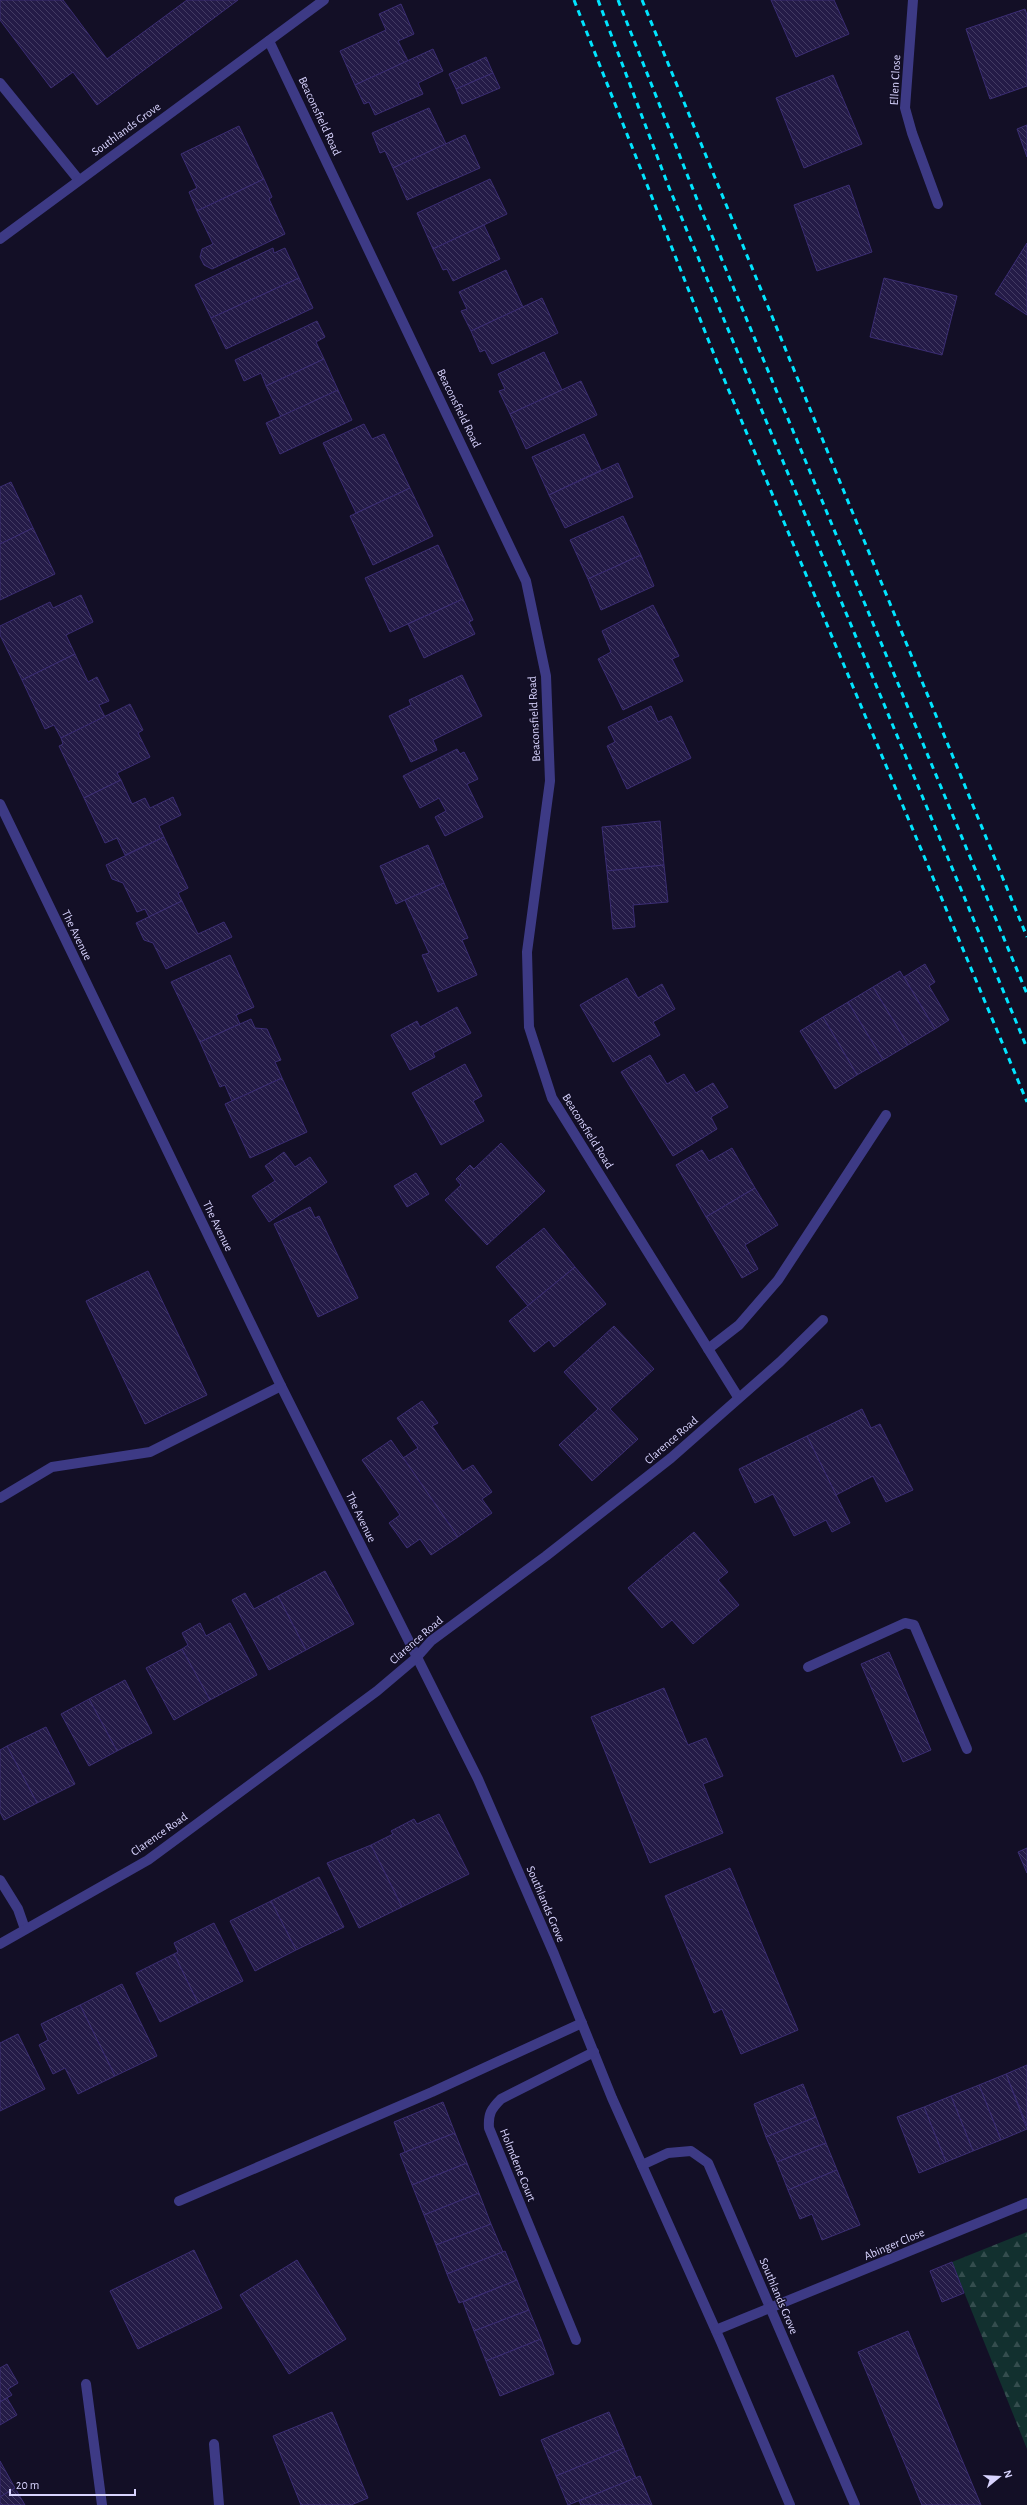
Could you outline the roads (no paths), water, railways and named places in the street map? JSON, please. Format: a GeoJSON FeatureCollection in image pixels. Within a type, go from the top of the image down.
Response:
{"type":"FeatureCollection","features":[{"type":"Feature","properties":{"kind":"street","name":"Southlands Grove"},"geometry":{"type":"LineString","coordinates":[[0,239],[78,179],[324,0]]}},
{"type":"Feature","properties":{"kind":"street","name":"Ellen Close"},"geometry":{"type":"LineString","coordinates":[[913,0],[906,108],[912,133],[938,204]]}},
{"type":"Feature","properties":{"kind":"street","name":"Beaconsfield Road"},"geometry":{"type":"LineString","coordinates":[[269,41],[526,581],[546,676],[550,782],[527,952],[529,1027],[552,1098],[738,1397]]}},
{"type":"Feature","properties":{"kind":"street"},"geometry":{"type":"LineString","coordinates":[[0,84],[78,179]]}},
{"type":"Feature","properties":{"kind":"street","name":"The Avenue"},"geometry":{"type":"LineString","coordinates":[[0,804],[281,1386],[416,1658]]}},
{"type":"Feature","properties":{"kind":"street"},"geometry":{"type":"LineString","coordinates":[[708,1349],[739,1325],[778,1280],[886,1116]]}},
{"type":"Feature","properties":{"kind":"street","name":"Clarence Road"},"geometry":{"type":"LineString","coordinates":[[0,1944],[148,1860],[377,1691],[416,1658],[431,1641],[546,1556],[671,1458],[738,1397],[780,1362],[823,1320]]}},
{"type":"Feature","properties":{"kind":"street"},"geometry":{"type":"LineString","coordinates":[[0,1498],[52,1467],[150,1452],[281,1386]]}},
{"type":"Feature","properties":{"kind":"street"},"geometry":{"type":"LineString","coordinates":[[808,1667],[905,1623],[914,1625],[966,1750]]}},
{"type":"Feature","properties":{"kind":"street","name":"Southlands Grove"},"geometry":{"type":"LineString","coordinates":[[416,1658],[478,1779],[642,2165],[716,2330],[790,2505]]}},
{"type":"Feature","properties":{"kind":"street"},"geometry":{"type":"LineString","coordinates":[[0,1880],[18,1909],[25,1929]]}},
{"type":"Feature","properties":{"kind":"street"},"geometry":{"type":"LineString","coordinates":[[179,2201],[432,2092],[582,2023]]}},
{"type":"Feature","properties":{"kind":"street","name":"Holmdene Court"},"geometry":{"type":"LineString","coordinates":[[576,2340],[489,2128],[488,2117],[491,2109],[501,2099],[594,2052]]}},
{"type":"Feature","properties":{"kind":"street","name":"Southlands Grove"},"geometry":{"type":"LineString","coordinates":[[642,2165],[668,2153],[691,2151],[708,2163],[854,2505]]}},
{"type":"Feature","properties":{"kind":"street","name":"Abinger Close"},"geometry":{"type":"LineString","coordinates":[[716,2330],[1027,2202]]}},
{"type":"Feature","properties":{"kind":"street"},"geometry":{"type":"LineString","coordinates":[[86,2384],[102,2505]]}},
{"type":"Feature","properties":{"kind":"street"},"geometry":{"type":"LineString","coordinates":[[214,2444],[219,2505]]}},
{"type":"Feature","properties":{"kind":"railway"},"geometry":{"type":"LineString","coordinates":[[574,0],[719,367],[1027,1102]]}},
{"type":"Feature","properties":{"kind":"railway"},"geometry":{"type":"LineString","coordinates":[[598,0],[668,185],[1027,1048]]}},
{"type":"Feature","properties":{"kind":"railway"},"geometry":{"type":"LineString","coordinates":[[618,0],[700,207],[1027,994]]}},
{"type":"Feature","properties":{"kind":"railway"},"geometry":{"type":"LineString","coordinates":[[642,0],[1027,937]]}}]}
